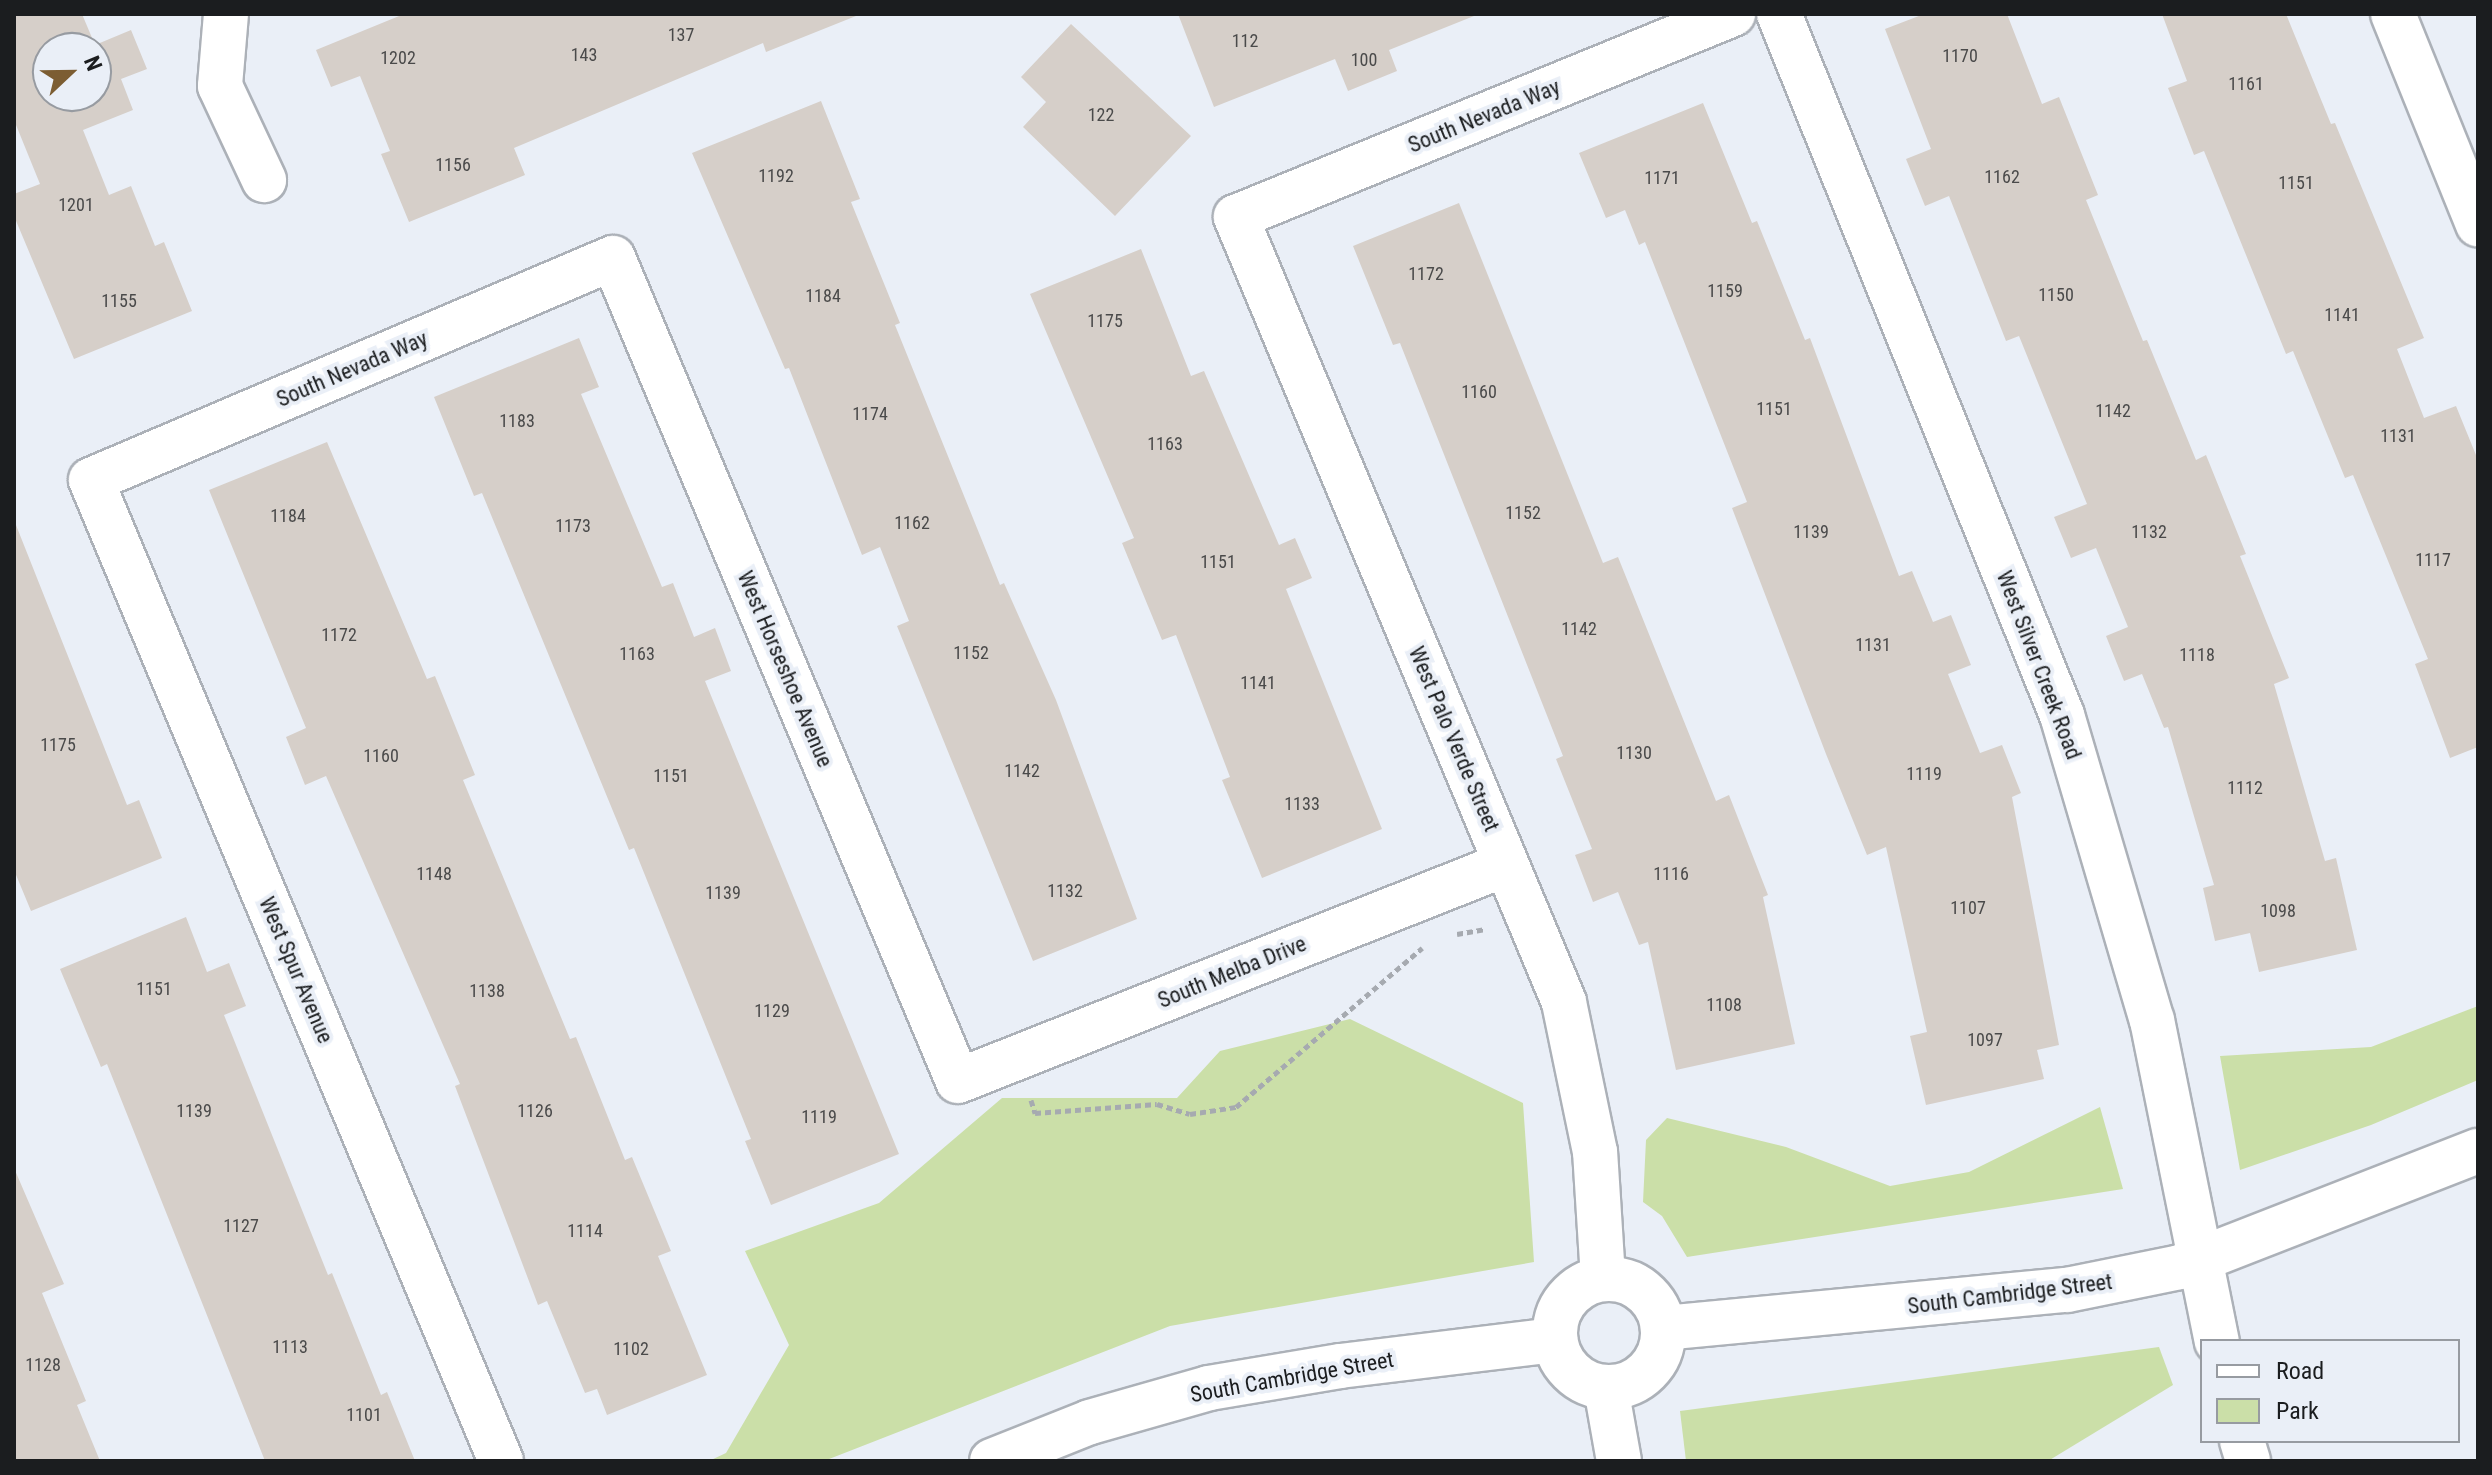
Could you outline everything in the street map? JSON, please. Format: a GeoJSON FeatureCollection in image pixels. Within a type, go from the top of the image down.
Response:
{"type":"FeatureCollection","features":[{"type":"Feature","properties":{"kind":"street"},"geometry":{"type":"LineString","coordinates":[[226,14],[220,86],[264,180]]}},
{"type":"Feature","properties":{"kind":"street","name":"South Nevada Way"},"geometry":{"type":"LineString","coordinates":[[1236,217],[1733,14]]}},
{"type":"Feature","properties":{"kind":"street","name":"West Silver Creek Road"},"geometry":{"type":"LineString","coordinates":[[1779,14],[2062,715],[2152,1020],[2217,1339]]}},
{"type":"Feature","properties":{"kind":"street"},"geometry":{"type":"LineString","coordinates":[[2393,14],[2478,224]]}},
{"type":"Feature","properties":{"kind":"street","name":"West Palo Verde Street"},"geometry":{"type":"LineString","coordinates":[[1236,217],[1564,1002],[1592,1137],[1603,1278]]}},
{"type":"Feature","properties":{"kind":"street","name":"South Nevada Way"},"geometry":{"type":"LineString","coordinates":[[91,480],[613,258]]}},
{"type":"Feature","properties":{"kind":"street","name":"West Horseshoe Avenue"},"geometry":{"type":"LineString","coordinates":[[613,258],[958,1081]]}},
{"type":"Feature","properties":{"kind":"street","name":"West Spur Avenue"},"geometry":{"type":"LineString","coordinates":[[91,480],[501,1461]]}},
{"type":"Feature","properties":{"kind":"street","name":"South Melba Drive"},"geometry":{"type":"LineString","coordinates":[[958,1081],[1506,864]]}},
{"type":"Feature","properties":{"kind":"street","name":"South Cambridge Street"},"geometry":{"type":"LineString","coordinates":[[1663,1328],[2067,1290],[2201,1258],[2478,1151]]}},
{"type":"Feature","properties":{"kind":"street"},"geometry":{"type":"LineString","coordinates":[[1603,1278],[1628,1282],[1650,1296],[1663,1328],[1658,1355],[1641,1377],[1606,1388],[1571,1373],[1555,1340],[1561,1305],[1586,1282],[1603,1278]]}},
{"type":"Feature","properties":{"kind":"street","name":"South Cambridge Street"},"geometry":{"type":"LineString","coordinates":[[992,1461],[1090,1422],[1209,1388],[1340,1366],[1555,1340]]}},
{"type":"Feature","properties":{"kind":"street"},"geometry":{"type":"LineString","coordinates":[[1606,1388],[1619,1461]]}},
{"type":"Feature","properties":{"kind":"path"},"geometry":{"type":"LineString","coordinates":[[1451,935],[1530,920]]}},
{"type":"Feature","properties":{"kind":"path"},"geometry":{"type":"LineString","coordinates":[[1013,1059],[1035,1113],[1157,1104],[1190,1114],[1236,1107],[1402,961],[1430,943]]}},
{"type":"Feature","properties":{"kind":"green space"},"geometry":{"type":"Polygon","coordinates":[[[2478,1006],[2478,1080],[2371,1125],[2240,1170],[2220,1056],[2371,1047],[2478,1006]]]}},
{"type":"Feature","properties":{"kind":"green space"},"geometry":{"type":"Polygon","coordinates":[[[1350,1019],[1523,1103],[1534,1262],[1170,1326],[824,1461],[709,1461],[726,1453],[789,1345],[745,1251],[879,1203],[1002,1098],[1177,1098],[1220,1051],[1350,1019]]]}},
{"type":"Feature","properties":{"kind":"green space"},"geometry":{"type":"Polygon","coordinates":[[[2100,1107],[2123,1189],[1687,1257],[1662,1216],[1643,1202],[1646,1140],[1667,1118],[1786,1147],[1890,1186],[1969,1172],[2100,1107]]]}},
{"type":"Feature","properties":{"kind":"green space"},"geometry":{"type":"Polygon","coordinates":[[[2159,1347],[2173,1385],[2048,1461],[1686,1461],[1680,1411],[2159,1347]]]}},
{"type":"Feature","properties":{"kind":"building"},"geometry":{"type":"Polygon","coordinates":[[[14,14],[82,14],[90,32],[32,32],[32,112],[112,112],[112,38],[131,30],[147,69],[121,79],[133,110],[83,130],[109,195],[131,186],[155,246],[164,242],[192,311],[74,359],[14,216],[14,194],[40,184],[14,120],[14,14]]]}},
{"type":"Feature","properties":{"kind":"building"},"geometry":{"type":"Polygon","coordinates":[[[404,14],[856,16],[766,52],[763,43],[514,148],[525,175],[409,222],[381,154],[390,151],[360,76],[331,87],[316,50],[404,14]]]}},
{"type":"Feature","properties":{"kind":"building"},"geometry":{"type":"Polygon","coordinates":[[[1178,14],[1474,16],[1389,50],[1397,71],[1348,91],[1335,59],[1214,107],[1178,14]]]}},
{"type":"Feature","properties":{"kind":"building"},"geometry":{"type":"Polygon","coordinates":[[[1924,14],[2007,14],[2042,104],[2059,97],[2098,195],[2086,200],[2143,341],[2147,340],[2196,460],[2206,455],[2246,554],[2240,556],[2289,678],[2274,684],[2325,861],[2336,858],[2357,950],[2259,972],[2250,933],[2215,941],[2203,888],[2214,885],[2168,727],[2164,728],[2142,674],[2124,681],[2106,636],[2128,627],[2096,548],[2071,558],[2054,517],[2087,504],[2019,336],[2006,341],[1949,196],[1925,206],[1906,159],[1931,149],[1885,29],[1924,14]]]}},
{"type":"Feature","properties":{"kind":"building"},"geometry":{"type":"Polygon","coordinates":[[[2162,14],[2286,14],[2331,124],[2335,123],[2424,338],[2397,349],[2424,418],[2456,406],[2478,460],[2478,747],[2450,758],[2415,664],[2428,659],[2353,475],[2345,478],[2293,351],[2286,354],[2204,151],[2194,155],[2168,88],[2187,81],[2162,14]]]}},
{"type":"Feature","properties":{"kind":"building"},"geometry":{"type":"Polygon","coordinates":[[[1071,24],[1191,136],[1115,216],[1023,127],[1046,102],[1021,77],[1071,24]]]}},
{"type":"Feature","properties":{"kind":"building"},"geometry":{"type":"Polygon","coordinates":[[[821,101],[860,199],[851,202],[900,323],[895,325],[1000,585],[1004,583],[1056,700],[1137,919],[1033,961],[897,626],[909,621],[880,547],[862,555],[789,368],[785,369],[692,153],[821,101]]]}},
{"type":"Feature","properties":{"kind":"building"},"geometry":{"type":"Polygon","coordinates":[[[1703,103],[1752,223],[1757,221],[1805,340],[1810,338],[1899,576],[1912,571],[1933,622],[1951,615],[1971,665],[1948,674],[1980,753],[2002,745],[2021,793],[2012,797],[2059,1045],[2037,1050],[2044,1079],[1926,1105],[1910,1036],[1927,1032],[1886,847],[1867,855],[1826,754],[1732,508],[1747,502],[1645,242],[1639,245],[1625,210],[1606,218],[1579,153],[1703,103]]]}},
{"type":"Feature","properties":{"kind":"building"},"geometry":{"type":"Polygon","coordinates":[[[1459,203],[1603,563],[1618,557],[1716,801],[1729,795],[1768,895],[1763,897],[1795,1044],[1676,1070],[1648,942],[1639,945],[1618,892],[1593,902],[1575,855],[1592,849],[1556,759],[1563,756],[1400,343],[1393,345],[1353,246],[1459,203]]]}},
{"type":"Feature","properties":{"kind":"building"},"geometry":{"type":"Polygon","coordinates":[[[1141,249],[1191,376],[1204,371],[1279,545],[1295,538],[1312,578],[1286,589],[1382,829],[1262,878],[1222,780],[1230,777],[1176,635],[1162,640],[1122,543],[1134,538],[1030,294],[1141,249]]]}},
{"type":"Feature","properties":{"kind":"building"},"geometry":{"type":"Polygon","coordinates":[[[579,338],[599,387],[581,394],[662,587],[673,583],[694,637],[715,628],[731,671],[705,681],[899,1154],[771,1205],[745,1141],[751,1139],[634,848],[629,850],[482,493],[474,496],[434,397],[579,338]]]}},
{"type":"Feature","properties":{"kind":"building"},"geometry":{"type":"Polygon","coordinates":[[[327,442],[427,679],[435,676],[475,775],[463,780],[570,1039],[576,1037],[625,1160],[632,1157],[671,1251],[658,1256],[707,1375],[607,1415],[597,1389],[585,1393],[547,1301],[538,1305],[455,1086],[460,1084],[326,776],[305,785],[286,737],[306,728],[209,490],[327,442]]]}},
{"type":"Feature","properties":{"kind":"building"},"geometry":{"type":"Polygon","coordinates":[[[14,520],[127,805],[139,800],[162,858],[31,911],[14,870],[14,520]]]}},
{"type":"Feature","properties":{"kind":"building"},"geometry":{"type":"Polygon","coordinates":[[[186,917],[207,972],[229,963],[246,1006],[224,1015],[328,1275],[332,1273],[381,1395],[387,1392],[415,1461],[265,1461],[107,1064],[101,1067],[60,969],[186,917]]]}},
{"type":"Feature","properties":{"kind":"building"},"geometry":{"type":"Polygon","coordinates":[[[14,1168],[64,1284],[42,1293],[86,1401],[77,1405],[100,1461],[14,1461],[14,1168]]]}}]}
